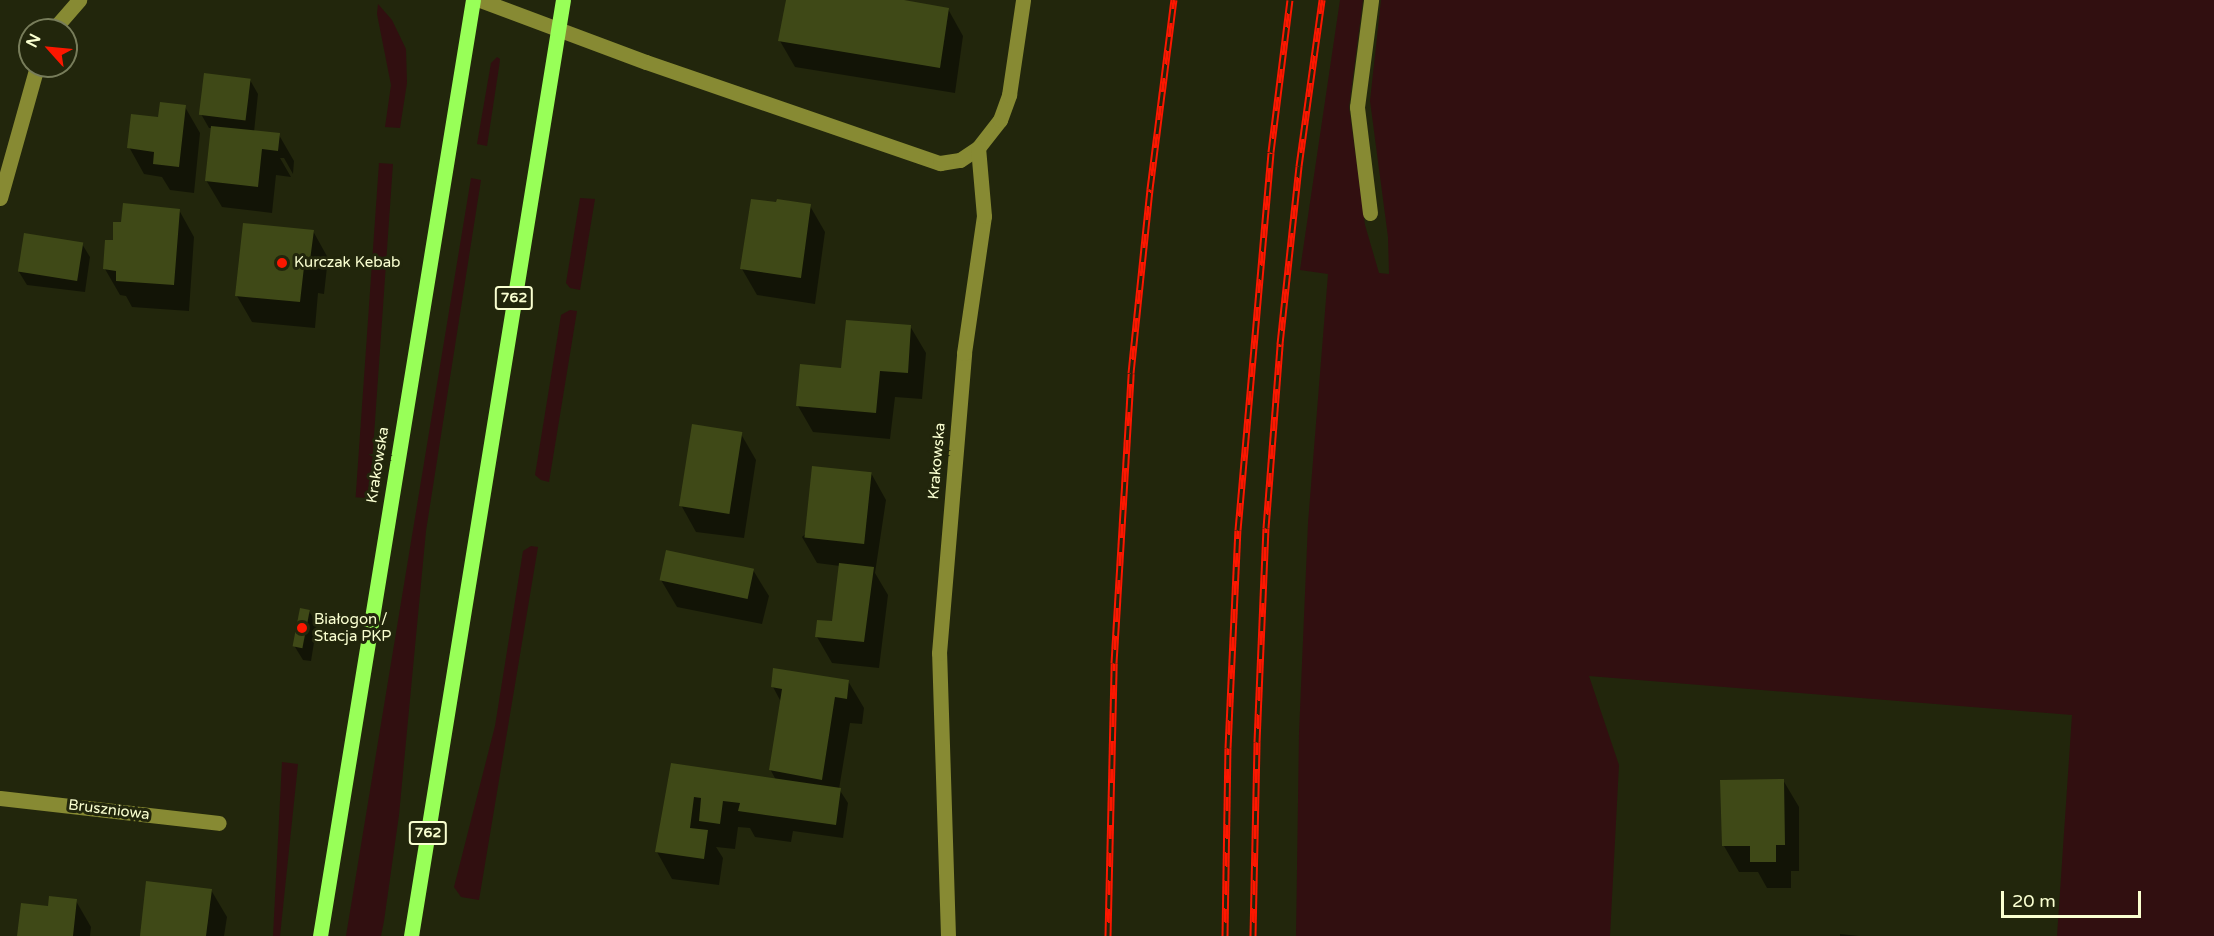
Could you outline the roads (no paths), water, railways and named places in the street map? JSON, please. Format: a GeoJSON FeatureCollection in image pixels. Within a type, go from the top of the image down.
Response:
{"type":"FeatureCollection","features":[{"type":"Feature","properties":{"kind":"main road","name":"Krakowska"},"geometry":{"type":"LineString","coordinates":[[320,936],[473,0]]}},
{"type":"Feature","properties":{"kind":"main road","name":"762"},"geometry":{"type":"LineString","coordinates":[[411,936],[563,0]]}},
{"type":"Feature","properties":{"kind":"street"},"geometry":{"type":"LineString","coordinates":[[63,18],[79,0]]}},
{"type":"Feature","properties":{"kind":"street"},"geometry":{"type":"LineString","coordinates":[[480,0],[646,62],[940,163],[960,160],[978,148],[1000,120],[1010,95],[1023,0]]}},
{"type":"Feature","properties":{"kind":"street"},"geometry":{"type":"LineString","coordinates":[[1370,213],[1358,108],[1371,0]]}},
{"type":"Feature","properties":{"kind":"street"},"geometry":{"type":"LineString","coordinates":[[0,198],[34,78]]}},
{"type":"Feature","properties":{"kind":"street","name":"Krakowska"},"geometry":{"type":"LineString","coordinates":[[948,936],[939,653],[964,353],[984,216],[978,148]]}},
{"type":"Feature","properties":{"kind":"street","name":"Bruszniowa"},"geometry":{"type":"LineString","coordinates":[[0,798],[219,823]]}},
{"type":"Feature","properties":{"kind":"railway"},"geometry":{"type":"LineString","coordinates":[[1108,936],[1114,663],[1131,373],[1150,189],[1174,0]]}},
{"type":"Feature","properties":{"kind":"railway"},"geometry":{"type":"LineString","coordinates":[[1225,936],[1228,748],[1238,530],[1271,152],[1290,0]]}},
{"type":"Feature","properties":{"kind":"railway"},"geometry":{"type":"LineString","coordinates":[[1253,936],[1257,742],[1266,528],[1280,344],[1299,166],[1322,0]]}},
{"type":"Feature","properties":{"kind":"place","name":"Kurczak Kebab"},"geometry":{"type":"Point","coordinates":[282,263]}},
{"type":"Feature","properties":{"kind":"place","name":"Białogon / Stacja PKP"},"geometry":{"type":"Point","coordinates":[302,628]}}]}
